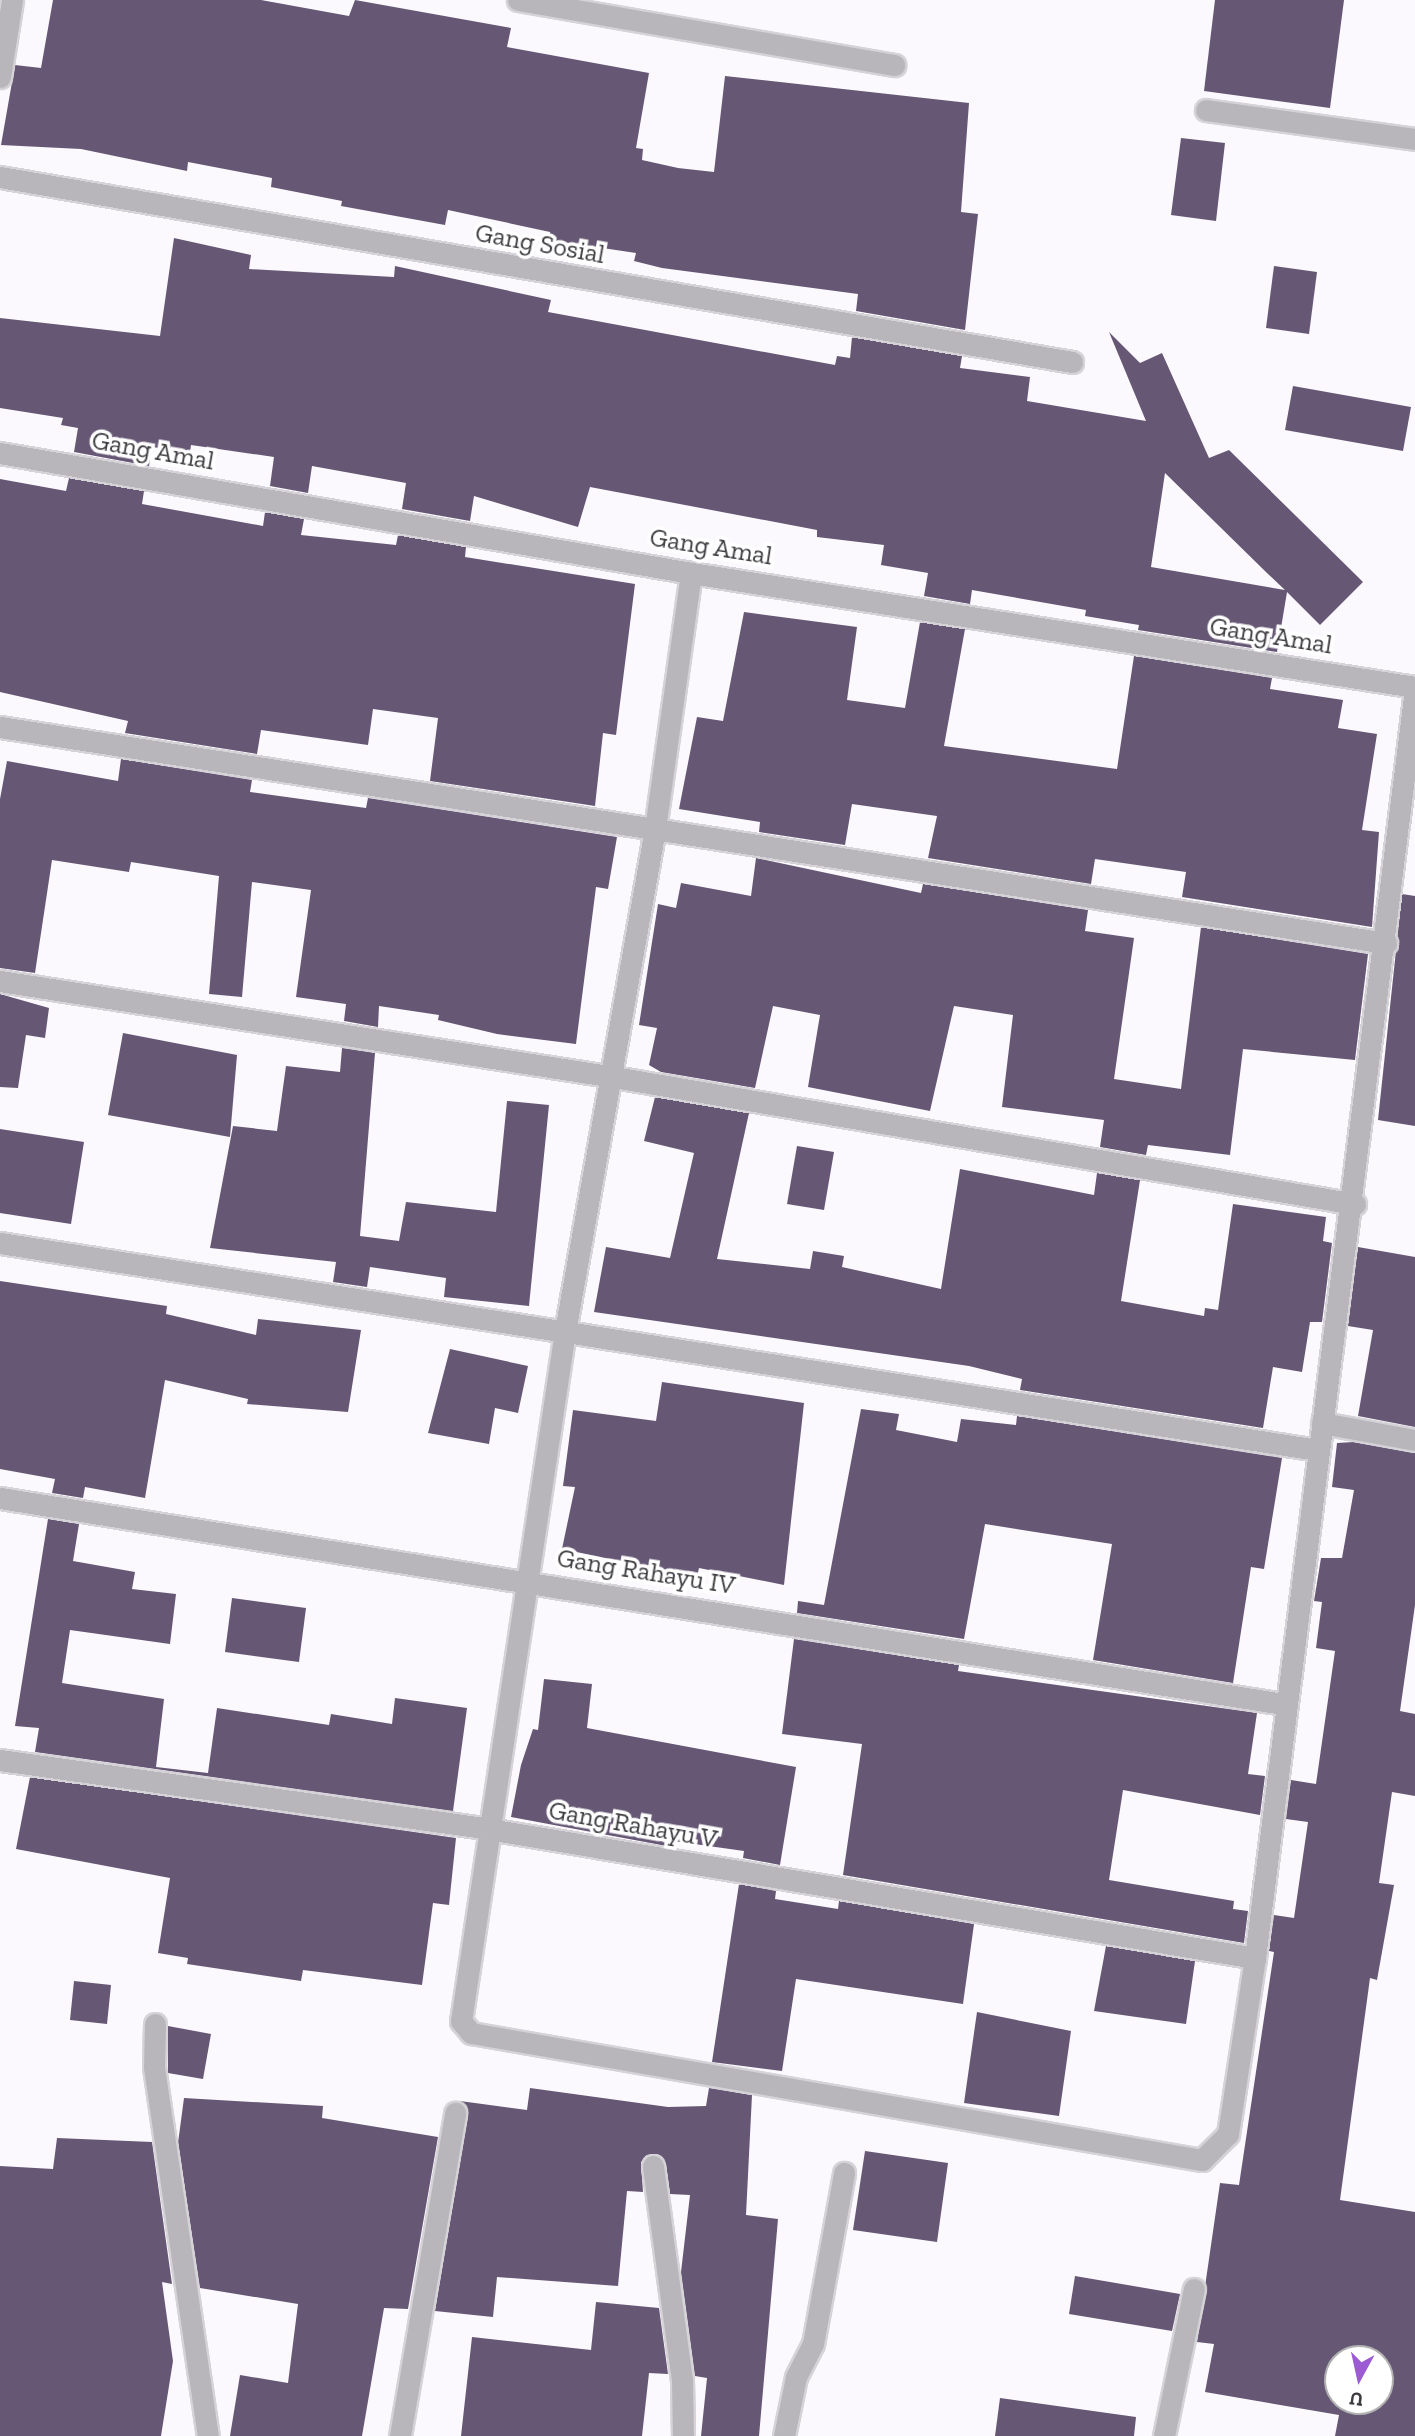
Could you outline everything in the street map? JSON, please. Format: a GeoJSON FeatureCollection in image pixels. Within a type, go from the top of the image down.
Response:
{"type":"FeatureCollection","features":[{"type":"Feature","properties":{"kind":"street"},"geometry":{"type":"LineString","coordinates":[[0,77],[12,0]]}},
{"type":"Feature","properties":{"kind":"street"},"geometry":{"type":"LineString","coordinates":[[518,0],[894,65]]}},
{"type":"Feature","properties":{"kind":"street"},"geometry":{"type":"LineString","coordinates":[[1206,110],[1415,139]]}},
{"type":"Feature","properties":{"kind":"street","name":"Gang Sosial"},"geometry":{"type":"LineString","coordinates":[[0,177],[1072,362]]}},
{"type":"Feature","properties":{"kind":"street","name":"Gang Amal"},"geometry":{"type":"LineString","coordinates":[[0,453],[691,573],[1415,688]]}},
{"type":"Feature","properties":{"kind":"street"},"geometry":{"type":"LineString","coordinates":[[691,573],[654,829],[608,1076],[565,1331],[461,2021],[471,2033],[1202,2160],[1228,2134],[1255,1958],[1283,1704],[1355,1204],[1415,688]]}},
{"type":"Feature","properties":{"kind":"street"},"geometry":{"type":"LineString","coordinates":[[0,727],[1386,943]]}},
{"type":"Feature","properties":{"kind":"street"},"geometry":{"type":"LineString","coordinates":[[0,981],[608,1076],[1355,1204]]}},
{"type":"Feature","properties":{"kind":"street"},"geometry":{"type":"LineString","coordinates":[[0,1243],[1318,1450]]}},
{"type":"Feature","properties":{"kind":"street"},"geometry":{"type":"LineString","coordinates":[[1322,1423],[1415,1440]]}},
{"type":"Feature","properties":{"kind":"street","name":"Gang Rahayu IV"},"geometry":{"type":"LineString","coordinates":[[0,1498],[1283,1704]]}},
{"type":"Feature","properties":{"kind":"street","name":"Gang Rahayu V"},"geometry":{"type":"LineString","coordinates":[[0,1760],[489,1829],[1255,1958]]}},
{"type":"Feature","properties":{"kind":"street"},"geometry":{"type":"LineString","coordinates":[[155,2024],[154,2067],[208,2436]]}},
{"type":"Feature","properties":{"kind":"street"},"geometry":{"type":"LineString","coordinates":[[400,2436],[455,2113]]}},
{"type":"Feature","properties":{"kind":"street"},"geometry":{"type":"LineString","coordinates":[[653,2166],[682,2380],[683,2436]]}},
{"type":"Feature","properties":{"kind":"street"},"geometry":{"type":"LineString","coordinates":[[784,2436],[796,2377],[813,2344],[844,2173]]}},
{"type":"Feature","properties":{"kind":"street"},"geometry":{"type":"LineString","coordinates":[[1164,2436],[1194,2289]]}},
{"type":"Feature","properties":{"kind":"building"},"geometry":{"type":"Polygon","coordinates":[[[53,0],[261,0],[349,16],[355,0],[511,28],[507,47],[649,73],[636,148],[643,149],[642,160],[678,168],[714,172],[725,76],[969,103],[961,212],[978,214],[965,330],[856,311],[858,294],[662,268],[634,261],[636,253],[549,240],[550,232],[448,210],[445,225],[341,206],[342,201],[271,187],[272,178],[188,162],[187,171],[81,149],[1,145],[15,65],[41,68],[53,0]]]}},
{"type":"Feature","properties":{"kind":"building"},"geometry":{"type":"Polygon","coordinates":[[[1215,0],[1344,0],[1330,108],[1204,91],[1215,0]]]}},
{"type":"Feature","properties":{"kind":"building"},"geometry":{"type":"Polygon","coordinates":[[[1181,138],[1225,143],[1216,221],[1171,215],[1181,138]]]}},
{"type":"Feature","properties":{"kind":"building"},"geometry":{"type":"Polygon","coordinates":[[[174,238],[251,255],[249,269],[394,277],[395,266],[551,300],[548,312],[835,365],[837,356],[850,358],[852,337],[962,356],[960,368],[1030,377],[1027,401],[1146,421],[1109,332],[1140,363],[1162,353],[1209,458],[1229,450],[1363,582],[1320,625],[1287,592],[1277,652],[1138,630],[1139,625],[1085,616],[1086,610],[972,590],[970,604],[924,596],[928,573],[881,565],[884,545],[817,537],[817,530],[590,487],[578,527],[474,496],[470,521],[402,509],[406,483],[312,466],[308,493],[270,486],[274,457],[191,445],[190,452],[152,447],[149,466],[74,452],[78,428],[61,425],[63,418],[0,408],[0,318],[160,336],[174,238]],[[1165,473],[1151,567],[1285,590],[1165,473]]]}},
{"type":"Feature","properties":{"kind":"building"},"geometry":{"type":"Polygon","coordinates":[[[1274,266],[1317,272],[1309,334],[1266,328],[1274,266]]]}},
{"type":"Feature","properties":{"kind":"building"},"geometry":{"type":"Polygon","coordinates":[[[1293,386],[1411,407],[1403,451],[1285,430],[1293,386]]]}},
{"type":"Feature","properties":{"kind":"building"},"geometry":{"type":"Polygon","coordinates":[[[69,478],[144,491],[142,504],[263,526],[265,512],[304,519],[301,535],[396,545],[398,535],[466,547],[465,557],[635,584],[616,735],[603,733],[595,806],[430,781],[438,718],[373,709],[368,745],[261,730],[257,754],[125,733],[128,721],[0,692],[0,479],[66,491],[69,478]]]}},
{"type":"Feature","properties":{"kind":"building"},"geometry":{"type":"Polygon","coordinates":[[[744,612],[857,627],[847,700],[905,708],[920,622],[965,629],[944,746],[1117,769],[1134,656],[1272,678],[1270,689],[1343,700],[1338,728],[1377,734],[1362,830],[1379,832],[1372,927],[1182,897],[1186,872],[1095,859],[1091,884],[928,858],[937,816],[852,804],[845,845],[759,832],[760,822],[679,809],[697,717],[723,721],[744,612]]]}},
{"type":"Feature","properties":{"kind":"building"},"geometry":{"type":"Polygon","coordinates":[[[121,759],[252,780],[250,792],[366,808],[368,798],[617,837],[608,889],[596,887],[576,1044],[497,1034],[438,1020],[439,1015],[379,1006],[378,1027],[344,1021],[346,1004],[296,997],[311,890],[252,882],[242,997],[209,994],[219,876],[131,862],[129,872],[52,860],[35,973],[0,968],[0,799],[7,761],[118,781],[121,759]]]}},
{"type":"Feature","properties":{"kind":"building"},"geometry":{"type":"Polygon","coordinates":[[[756,858],[921,893],[923,884],[1088,910],[1085,931],[1134,938],[1114,1079],[1181,1089],[1201,927],[1368,954],[1355,1060],[1243,1049],[1230,1155],[1148,1145],[1146,1155],[1100,1147],[1104,1120],[1002,1107],[1013,1015],[954,1006],[930,1111],[808,1087],[820,1015],[773,1006],[755,1088],[661,1072],[649,1065],[657,1028],[639,1025],[658,904],[676,908],[681,883],[751,896],[756,858]]]}},
{"type":"Feature","properties":{"kind":"building"},"geometry":{"type":"Polygon","coordinates":[[[1402,894],[1415,896],[1415,1126],[1378,1120],[1402,894]]]}},
{"type":"Feature","properties":{"kind":"building"},"geometry":{"type":"Polygon","coordinates":[[[0,994],[49,1008],[45,1038],[26,1035],[18,1088],[0,1087],[0,994]]]}},
{"type":"Feature","properties":{"kind":"building"},"geometry":{"type":"Polygon","coordinates":[[[123,1033],[237,1055],[230,1137],[108,1115],[123,1033]]]}},
{"type":"Feature","properties":{"kind":"building"},"geometry":{"type":"Polygon","coordinates":[[[342,1048],[375,1053],[360,1236],[399,1241],[406,1202],[496,1212],[507,1101],[549,1105],[529,1306],[444,1297],[446,1278],[370,1267],[367,1287],[333,1282],[336,1262],[210,1248],[233,1126],[277,1131],[286,1066],[340,1072],[342,1048]]]}},
{"type":"Feature","properties":{"kind":"building"},"geometry":{"type":"Polygon","coordinates":[[[655,1097],[749,1113],[717,1259],[810,1269],[813,1251],[844,1256],[842,1267],[941,1289],[960,1169],[1094,1195],[1097,1173],[1140,1180],[1121,1301],[1204,1316],[1205,1308],[1218,1310],[1233,1204],[1326,1217],[1323,1241],[1332,1243],[1322,1322],[1310,1322],[1302,1372],[1273,1367],[1263,1428],[1020,1390],[1022,1379],[969,1366],[594,1312],[606,1247],[670,1258],[694,1153],[644,1141],[655,1097]]]}},
{"type":"Feature","properties":{"kind":"building"},"geometry":{"type":"Polygon","coordinates":[[[0,1129],[84,1142],[71,1224],[0,1213],[0,1129]]]}},
{"type":"Feature","properties":{"kind":"building"},"geometry":{"type":"Polygon","coordinates":[[[797,1146],[834,1152],[824,1210],[787,1204],[797,1146]]]}},
{"type":"Feature","properties":{"kind":"building"},"geometry":{"type":"Polygon","coordinates":[[[1358,1247],[1415,1257],[1415,1427],[1358,1416],[1373,1330],[1348,1326],[1358,1247]]]}},
{"type":"Feature","properties":{"kind":"building"},"geometry":{"type":"Polygon","coordinates":[[[0,1281],[167,1306],[166,1314],[256,1335],[258,1319],[361,1330],[348,1412],[247,1404],[248,1399],[165,1380],[145,1498],[85,1487],[83,1498],[52,1493],[55,1479],[0,1469],[0,1281]]]}},
{"type":"Feature","properties":{"kind":"building"},"geometry":{"type":"Polygon","coordinates":[[[450,1349],[528,1366],[518,1413],[495,1408],[489,1444],[428,1433],[450,1349]]]}},
{"type":"Feature","properties":{"kind":"building"},"geometry":{"type":"Polygon","coordinates":[[[662,1382],[804,1403],[784,1585],[699,1568],[697,1577],[562,1549],[575,1487],[563,1486],[573,1410],[656,1421],[662,1382]]]}},
{"type":"Feature","properties":{"kind":"building"},"geometry":{"type":"Polygon","coordinates":[[[861,1409],[899,1414],[896,1430],[957,1442],[961,1419],[1016,1425],[1017,1416],[1282,1458],[1264,1569],[1251,1567],[1233,1683],[1093,1660],[1112,1544],[985,1524],[964,1639],[797,1613],[798,1601],[824,1605],[861,1409]]]}},
{"type":"Feature","properties":{"kind":"building"},"geometry":{"type":"Polygon","coordinates":[[[1354,1442],[1415,1453],[1415,1605],[1400,1711],[1415,1714],[1415,1796],[1392,1792],[1379,1883],[1394,1885],[1377,1980],[1370,1978],[1340,2200],[1415,2212],[1415,2436],[1335,2436],[1339,2415],[1394,2415],[1394,2345],[1324,2345],[1324,2412],[1205,2392],[1214,2344],[1197,2342],[1220,2183],[1239,2185],[1274,1952],[1269,1951],[1274,1915],[1294,1918],[1308,1822],[1286,1819],[1291,1780],[1316,1784],[1335,1651],[1316,1648],[1322,1602],[1314,1601],[1321,1558],[1342,1558],[1354,1490],[1332,1487],[1337,1443],[1354,1442]]]}},
{"type":"Feature","properties":{"kind":"building"},"geometry":{"type":"Polygon","coordinates":[[[48,1519],[79,1524],[73,1561],[135,1572],[132,1589],[176,1594],[170,1644],[70,1630],[62,1683],[164,1699],[156,1767],[208,1773],[217,1708],[329,1725],[331,1714],[392,1724],[395,1698],[467,1708],[453,1811],[35,1752],[39,1728],[15,1726],[48,1519]]]}},
{"type":"Feature","properties":{"kind":"building"},"geometry":{"type":"Polygon","coordinates":[[[232,1598],[306,1608],[299,1662],[225,1652],[232,1598]]]}},
{"type":"Feature","properties":{"kind":"building"},"geometry":{"type":"Polygon","coordinates":[[[794,1639],[959,1665],[958,1671],[1257,1713],[1248,1774],[1265,1776],[1260,1815],[1123,1790],[1109,1880],[1234,1901],[1233,1909],[1248,1911],[1244,1943],[843,1875],[862,1744],[782,1734],[794,1639]]]}},
{"type":"Feature","properties":{"kind":"building"},"geometry":{"type":"Polygon","coordinates":[[[544,1679],[592,1684],[587,1728],[796,1767],[780,1865],[743,1858],[744,1851],[673,1841],[672,1847],[511,1817],[521,1765],[533,1729],[538,1730],[544,1679]]]}},
{"type":"Feature","properties":{"kind":"building"},"geometry":{"type":"Polygon","coordinates":[[[30,1777],[456,1838],[449,1905],[433,1903],[422,1985],[303,1970],[301,1981],[187,1964],[188,1958],[158,1953],[170,1878],[16,1849],[30,1777]]]}},
{"type":"Feature","properties":{"kind":"building"},"geometry":{"type":"Polygon","coordinates":[[[739,1884],[776,1891],[775,1899],[838,1909],[839,1901],[974,1924],[963,2004],[796,1979],[782,2071],[712,2062],[739,1884]]]}},
{"type":"Feature","properties":{"kind":"building"},"geometry":{"type":"Polygon","coordinates":[[[1106,1946],[1195,1961],[1186,2024],[1094,2011],[1106,1946]]]}},
{"type":"Feature","properties":{"kind":"building"},"geometry":{"type":"Polygon","coordinates":[[[74,1981],[111,1985],[107,2024],[70,2020],[74,1981]]]}},
{"type":"Feature","properties":{"kind":"building"},"geometry":{"type":"Polygon","coordinates":[[[977,2012],[1071,2031],[1059,2116],[964,2103],[977,2012]]]}},
{"type":"Feature","properties":{"kind":"building"},"geometry":{"type":"Polygon","coordinates":[[[168,2026],[211,2034],[203,2079],[168,2073],[168,2026]]]}},
{"type":"Feature","properties":{"kind":"building"},"geometry":{"type":"Polygon","coordinates":[[[530,2088],[668,2107],[706,2106],[709,2088],[752,2095],[746,2215],[778,2219],[759,2436],[701,2436],[707,2378],[695,2376],[681,2272],[690,2195],[670,2194],[666,2164],[657,2154],[641,2162],[643,2192],[627,2191],[618,2286],[497,2277],[493,2317],[435,2311],[468,2115],[460,2101],[527,2110],[530,2088]]]}},
{"type":"Feature","properties":{"kind":"building"},"geometry":{"type":"Polygon","coordinates":[[[184,2098],[323,2106],[322,2118],[438,2137],[408,2309],[384,2308],[362,2436],[230,2436],[240,2375],[288,2383],[298,2304],[200,2288],[178,2143],[184,2098]]]}},
{"type":"Feature","properties":{"kind":"building"},"geometry":{"type":"Polygon","coordinates":[[[57,2138],[152,2142],[172,2284],[162,2282],[173,2361],[161,2436],[0,2436],[0,2166],[53,2169],[57,2138]]]}},
{"type":"Feature","properties":{"kind":"building"},"geometry":{"type":"Polygon","coordinates":[[[865,2151],[948,2163],[937,2242],[853,2230],[865,2151]]]}},
{"type":"Feature","properties":{"kind":"building"},"geometry":{"type":"Polygon","coordinates":[[[1075,2276],[1180,2294],[1172,2331],[1069,2314],[1075,2276]]]}},
{"type":"Feature","properties":{"kind":"building"},"geometry":{"type":"Polygon","coordinates":[[[596,2302],[659,2308],[668,2374],[649,2373],[642,2436],[461,2436],[472,2337],[591,2350],[596,2302]]]}},
{"type":"Feature","properties":{"kind":"building"},"geometry":{"type":"Polygon","coordinates":[[[1000,2398],[1136,2417],[1134,2436],[995,2436],[1000,2398]]]}}]}
